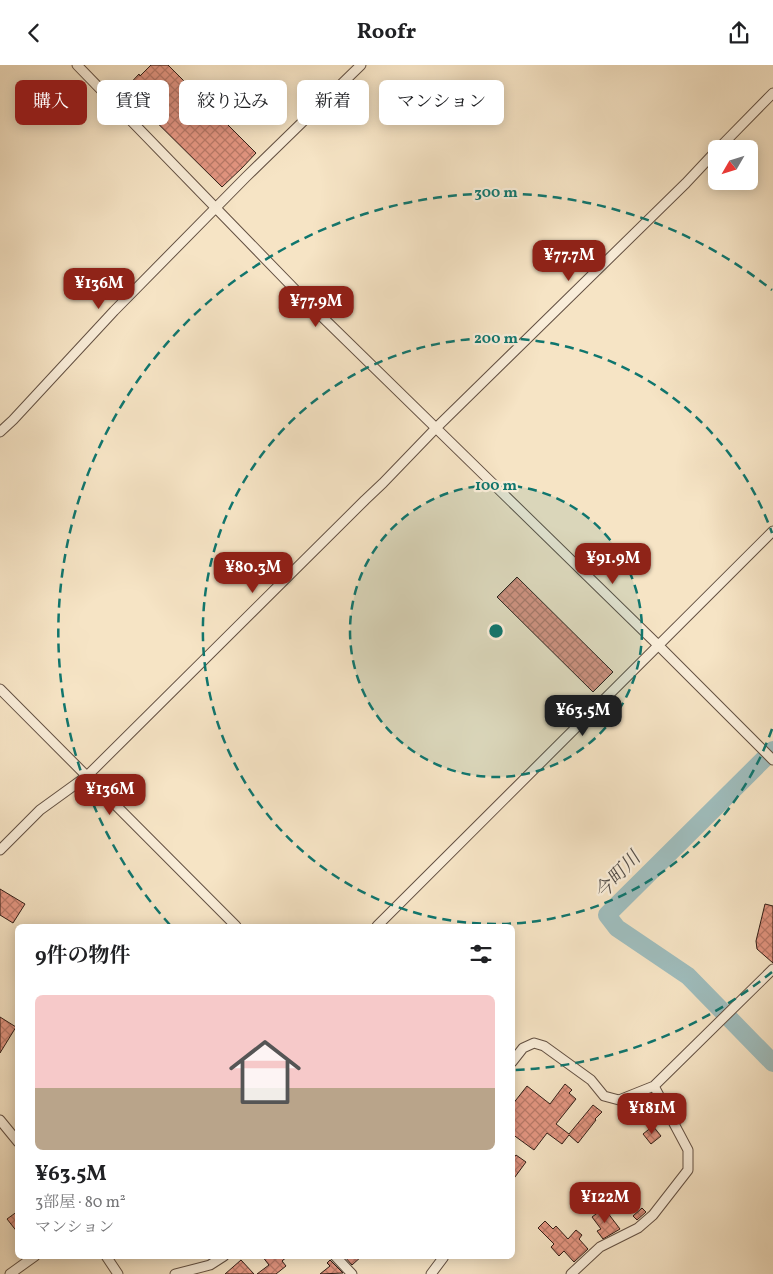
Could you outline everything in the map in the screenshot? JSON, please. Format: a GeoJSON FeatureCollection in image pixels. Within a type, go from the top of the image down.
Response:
{"type":"FeatureCollection","features":[{"type":"Feature","properties":{"kind":"street"},"geometry":{"type":"LineString","coordinates":[[77,65],[310,305],[773,760]]}},
{"type":"Feature","properties":{"kind":"street"},"geometry":{"type":"LineString","coordinates":[[0,432],[114,311],[216,207],[361,65]]}},
{"type":"Feature","properties":{"kind":"street"},"geometry":{"type":"LineString","coordinates":[[727,140],[773,93]]}},
{"type":"Feature","properties":{"kind":"street"},"geometry":{"type":"LineString","coordinates":[[0,850],[40,810],[87,776],[708,160]]}},
{"type":"Feature","properties":{"kind":"street"},"geometry":{"type":"LineString","coordinates":[[379,924],[773,531]]}},
{"type":"Feature","properties":{"kind":"street"},"geometry":{"type":"LineString","coordinates":[[0,689],[234,924]]}},
{"type":"Feature","properties":{"kind":"street"},"geometry":{"type":"LineString","coordinates":[[515,1058],[523,1048],[534,1043],[544,1046],[591,1081],[604,1096],[620,1100],[654,1086],[773,969]]}},
{"type":"Feature","properties":{"kind":"street"},"geometry":{"type":"LineString","coordinates":[[571,1274],[600,1247],[638,1228],[653,1215],[688,1170],[688,1150],[654,1086]]}},
{"type":"Feature","properties":{"kind":"street"},"geometry":{"type":"LineString","coordinates":[[0,1120],[15,1138]]}},
{"type":"Feature","properties":{"kind":"street"},"geometry":{"type":"LineString","coordinates":[[10,1274],[31,1259]]}},
{"type":"Feature","properties":{"kind":"street"},"geometry":{"type":"LineString","coordinates":[[108,1259],[118,1274]]}},
{"type":"Feature","properties":{"kind":"street"},"geometry":{"type":"LineString","coordinates":[[175,1274],[210,1265],[219,1259]]}},
{"type":"Feature","properties":{"kind":"street"},"geometry":{"type":"LineString","coordinates":[[338,1259],[352,1274]]}},
{"type":"Feature","properties":{"kind":"street"},"geometry":{"type":"LineString","coordinates":[[431,1274],[442,1259]]}},
{"type":"Feature","properties":{"kind":"building"},"geometry":{"type":"Polygon","coordinates":[[[151,65],[168,65],[183,80],[179,80],[179,125],[228,125],[256,153],[222,187],[159,125],[169,125],[169,80],[133,80],[139,74],[140,76],[151,65]]]}},
{"type":"Feature","properties":{"kind":"building"},"geometry":{"type":"Polygon","coordinates":[[[517,577],[613,672],[593,692],[497,597],[517,577]]]}},
{"type":"Feature","properties":{"kind":"building"},"geometry":{"type":"Polygon","coordinates":[[[0,889],[25,904],[13,923],[0,915],[0,889]]]}},
{"type":"Feature","properties":{"kind":"building"},"geometry":{"type":"Polygon","coordinates":[[[765,904],[773,906],[773,963],[757,949],[756,941],[765,904]]]}},
{"type":"Feature","properties":{"kind":"building"},"geometry":{"type":"Polygon","coordinates":[[[0,1017],[15,1026],[15,1029],[0,1053],[0,1017]]]}},
{"type":"Feature","properties":{"kind":"building"},"geometry":{"type":"Polygon","coordinates":[[[565,1084],[572,1090],[569,1093],[576,1099],[556,1124],[569,1134],[593,1105],[602,1112],[578,1143],[569,1135],[562,1144],[547,1133],[534,1150],[515,1136],[515,1101],[527,1086],[550,1104],[565,1084]]]}},
{"type":"Feature","properties":{"kind":"building"},"geometry":{"type":"Polygon","coordinates":[[[653,1126],[661,1136],[651,1144],[643,1134],[653,1126]]]}},
{"type":"Feature","properties":{"kind":"building"},"geometry":{"type":"Polygon","coordinates":[[[516,1155],[526,1162],[515,1177],[516,1155]]]}},
{"type":"Feature","properties":{"kind":"building"},"geometry":{"type":"Polygon","coordinates":[[[604,1208],[620,1229],[603,1239],[597,1231],[601,1229],[592,1217],[604,1208]]]}},
{"type":"Feature","properties":{"kind":"building"},"geometry":{"type":"Polygon","coordinates":[[[642,1208],[646,1212],[637,1220],[633,1216],[642,1208]]]}},
{"type":"Feature","properties":{"kind":"building"},"geometry":{"type":"Polygon","coordinates":[[[15,1213],[15,1229],[7,1219],[15,1213]]]}},
{"type":"Feature","properties":{"kind":"building"},"geometry":{"type":"Polygon","coordinates":[[[545,1221],[553,1229],[556,1226],[568,1239],[576,1230],[582,1235],[579,1239],[588,1249],[574,1262],[564,1251],[559,1256],[551,1247],[554,1244],[538,1228],[545,1221]]]}},
{"type":"Feature","properties":{"kind":"building"},"geometry":{"type":"Polygon","coordinates":[[[264,1259],[284,1259],[282,1261],[286,1266],[276,1274],[257,1274],[269,1265],[264,1259]]]}},
{"type":"Feature","properties":{"kind":"building"},"geometry":{"type":"Polygon","coordinates":[[[347,1259],[359,1259],[352,1265],[347,1259]]]}},
{"type":"Feature","properties":{"kind":"building"},"geometry":{"type":"Polygon","coordinates":[[[241,1260],[254,1274],[225,1274],[241,1260]]]}},
{"type":"Feature","properties":{"kind":"building"},"geometry":{"type":"Polygon","coordinates":[[[330,1260],[343,1273],[320,1274],[330,1266],[327,1263],[330,1260]]]}},
{"type":"Feature","properties":{"kind":"waterway","name":"今町川"},"geometry":{"type":"LineString","coordinates":[[773,750],[607,915],[617,928],[688,976],[773,1063]]}}]}
